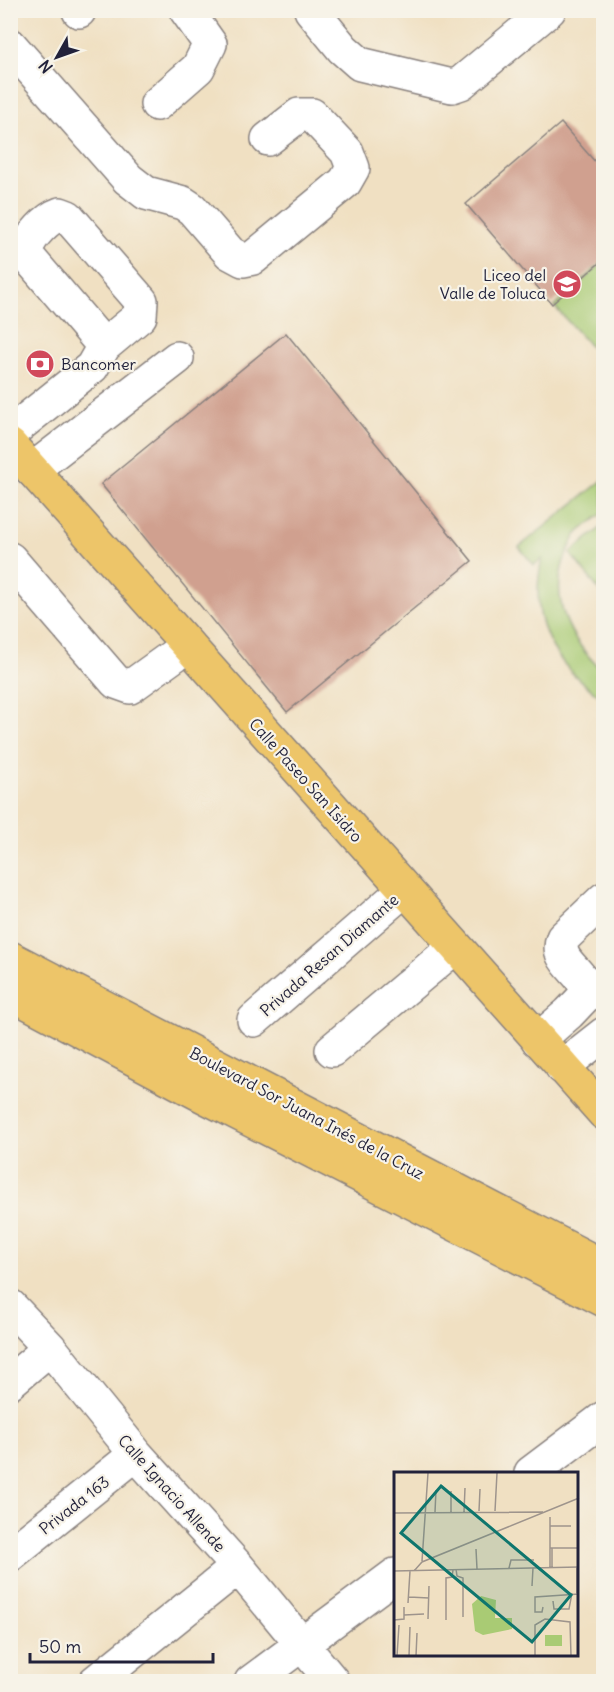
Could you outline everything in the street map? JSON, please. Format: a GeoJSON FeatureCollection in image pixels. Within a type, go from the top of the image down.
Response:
{"type":"FeatureCollection","features":[{"type":"Feature","properties":{"kind":"main road","name":"Calle Paseo San Isidro"},"geometry":{"type":"LineString","coordinates":[[10,445],[603,1113]]}},
{"type":"Feature","properties":{"kind":"main road","name":"Boulevard Sor Juana Inés de la Cruz"},"geometry":{"type":"LineString","coordinates":[[10,958],[603,1268]]}},
{"type":"Feature","properties":{"kind":"main road","name":"Boulevard Sor Juana Inés de la Cruz"},"geometry":{"type":"LineString","coordinates":[[10,993],[198,1093],[603,1300]]}},
{"type":"Feature","properties":{"kind":"street"},"geometry":{"type":"LineString","coordinates":[[311,10],[343,49],[360,63],[452,86],[461,83],[549,10]]}},
{"type":"Feature","properties":{"kind":"street"},"geometry":{"type":"LineString","coordinates":[[157,104],[198,68],[210,44],[202,16]]}},
{"type":"Feature","properties":{"kind":"street"},"geometry":{"type":"LineString","coordinates":[[10,45],[128,179],[146,193],[183,203],[192,209],[230,253],[243,260],[253,258],[345,182],[353,168],[347,152],[312,115],[299,115],[268,140]]}},
{"type":"Feature","properties":{"kind":"street"},"geometry":{"type":"LineString","coordinates":[[10,433],[92,367],[104,346]]}},
{"type":"Feature","properties":{"kind":"street"},"geometry":{"type":"LineString","coordinates":[[32,470],[177,358]]}},
{"type":"Feature","properties":{"kind":"street"},"geometry":{"type":"LineString","coordinates":[[10,560],[116,682],[130,687],[187,646]]}},
{"type":"Feature","properties":{"kind":"street","name":"Privada Resan Diamante"},"geometry":{"type":"LineString","coordinates":[[254,1020],[404,890]]}},
{"type":"Feature","properties":{"kind":"street"},"geometry":{"type":"LineString","coordinates":[[538,1040],[570,1013],[588,993],[584,981],[562,956],[560,948],[562,938],[603,899]]}},
{"type":"Feature","properties":{"kind":"street"},"geometry":{"type":"LineString","coordinates":[[333,1050],[455,947]]}},
{"type":"Feature","properties":{"kind":"street"},"geometry":{"type":"LineString","coordinates":[[562,1067],[603,1034]]}},
{"type":"Feature","properties":{"kind":"street","name":"Calle Ignacio Allende"},"geometry":{"type":"LineString","coordinates":[[10,1306],[50,1348],[136,1454],[238,1567],[333,1682]]}},
{"type":"Feature","properties":{"kind":"street"},"geometry":{"type":"LineString","coordinates":[[10,1382],[50,1348]]}},
{"type":"Feature","properties":{"kind":"street"},"geometry":{"type":"LineString","coordinates":[[532,1472],[603,1418]]}},
{"type":"Feature","properties":{"kind":"street","name":"Privada 163"},"geometry":{"type":"LineString","coordinates":[[10,1555],[136,1454]]}},
{"type":"Feature","properties":{"kind":"street"},"geometry":{"type":"LineString","coordinates":[[94,1682],[238,1567]]}},
{"type":"Feature","properties":{"kind":"street"},"geometry":{"type":"LineString","coordinates":[[251,1682],[394,1576]]}},
{"type":"Feature","properties":{"kind":"green space"},"geometry":{"type":"Polygon","coordinates":[[[603,262],[603,338],[592,348],[554,306],[603,262]]]}},
{"type":"Feature","properties":{"kind":"green space"},"geometry":{"type":"Polygon","coordinates":[[[603,480],[603,513],[575,537],[561,570],[560,586],[565,618],[572,632],[591,659],[603,671],[603,698],[570,671],[548,639],[538,602],[542,559],[534,565],[519,547],[603,480]]]}},
{"type":"Feature","properties":{"kind":"green space"},"geometry":{"type":"Polygon","coordinates":[[[603,526],[603,595],[570,553],[603,526]]]}},
{"type":"Feature","properties":{"kind":"building","name":"Liceo del Valle de Toluca"},"geometry":{"type":"Polygon","coordinates":[[[561,123],[604,172],[604,259],[552,304],[466,204],[561,123]]]}},
{"type":"Feature","properties":{"kind":"building"},"geometry":{"type":"Polygon","coordinates":[[[286,333],[472,561],[287,712],[101,484],[286,333]]]}},
{"type":"Feature","properties":{"kind":"place","name":"Liceo del Valle de Toluca"},"geometry":{"type":"Point","coordinates":[567,284]}},
{"type":"Feature","properties":{"kind":"place","name":"Bancomer"},"geometry":{"type":"Point","coordinates":[40,364]}}]}
